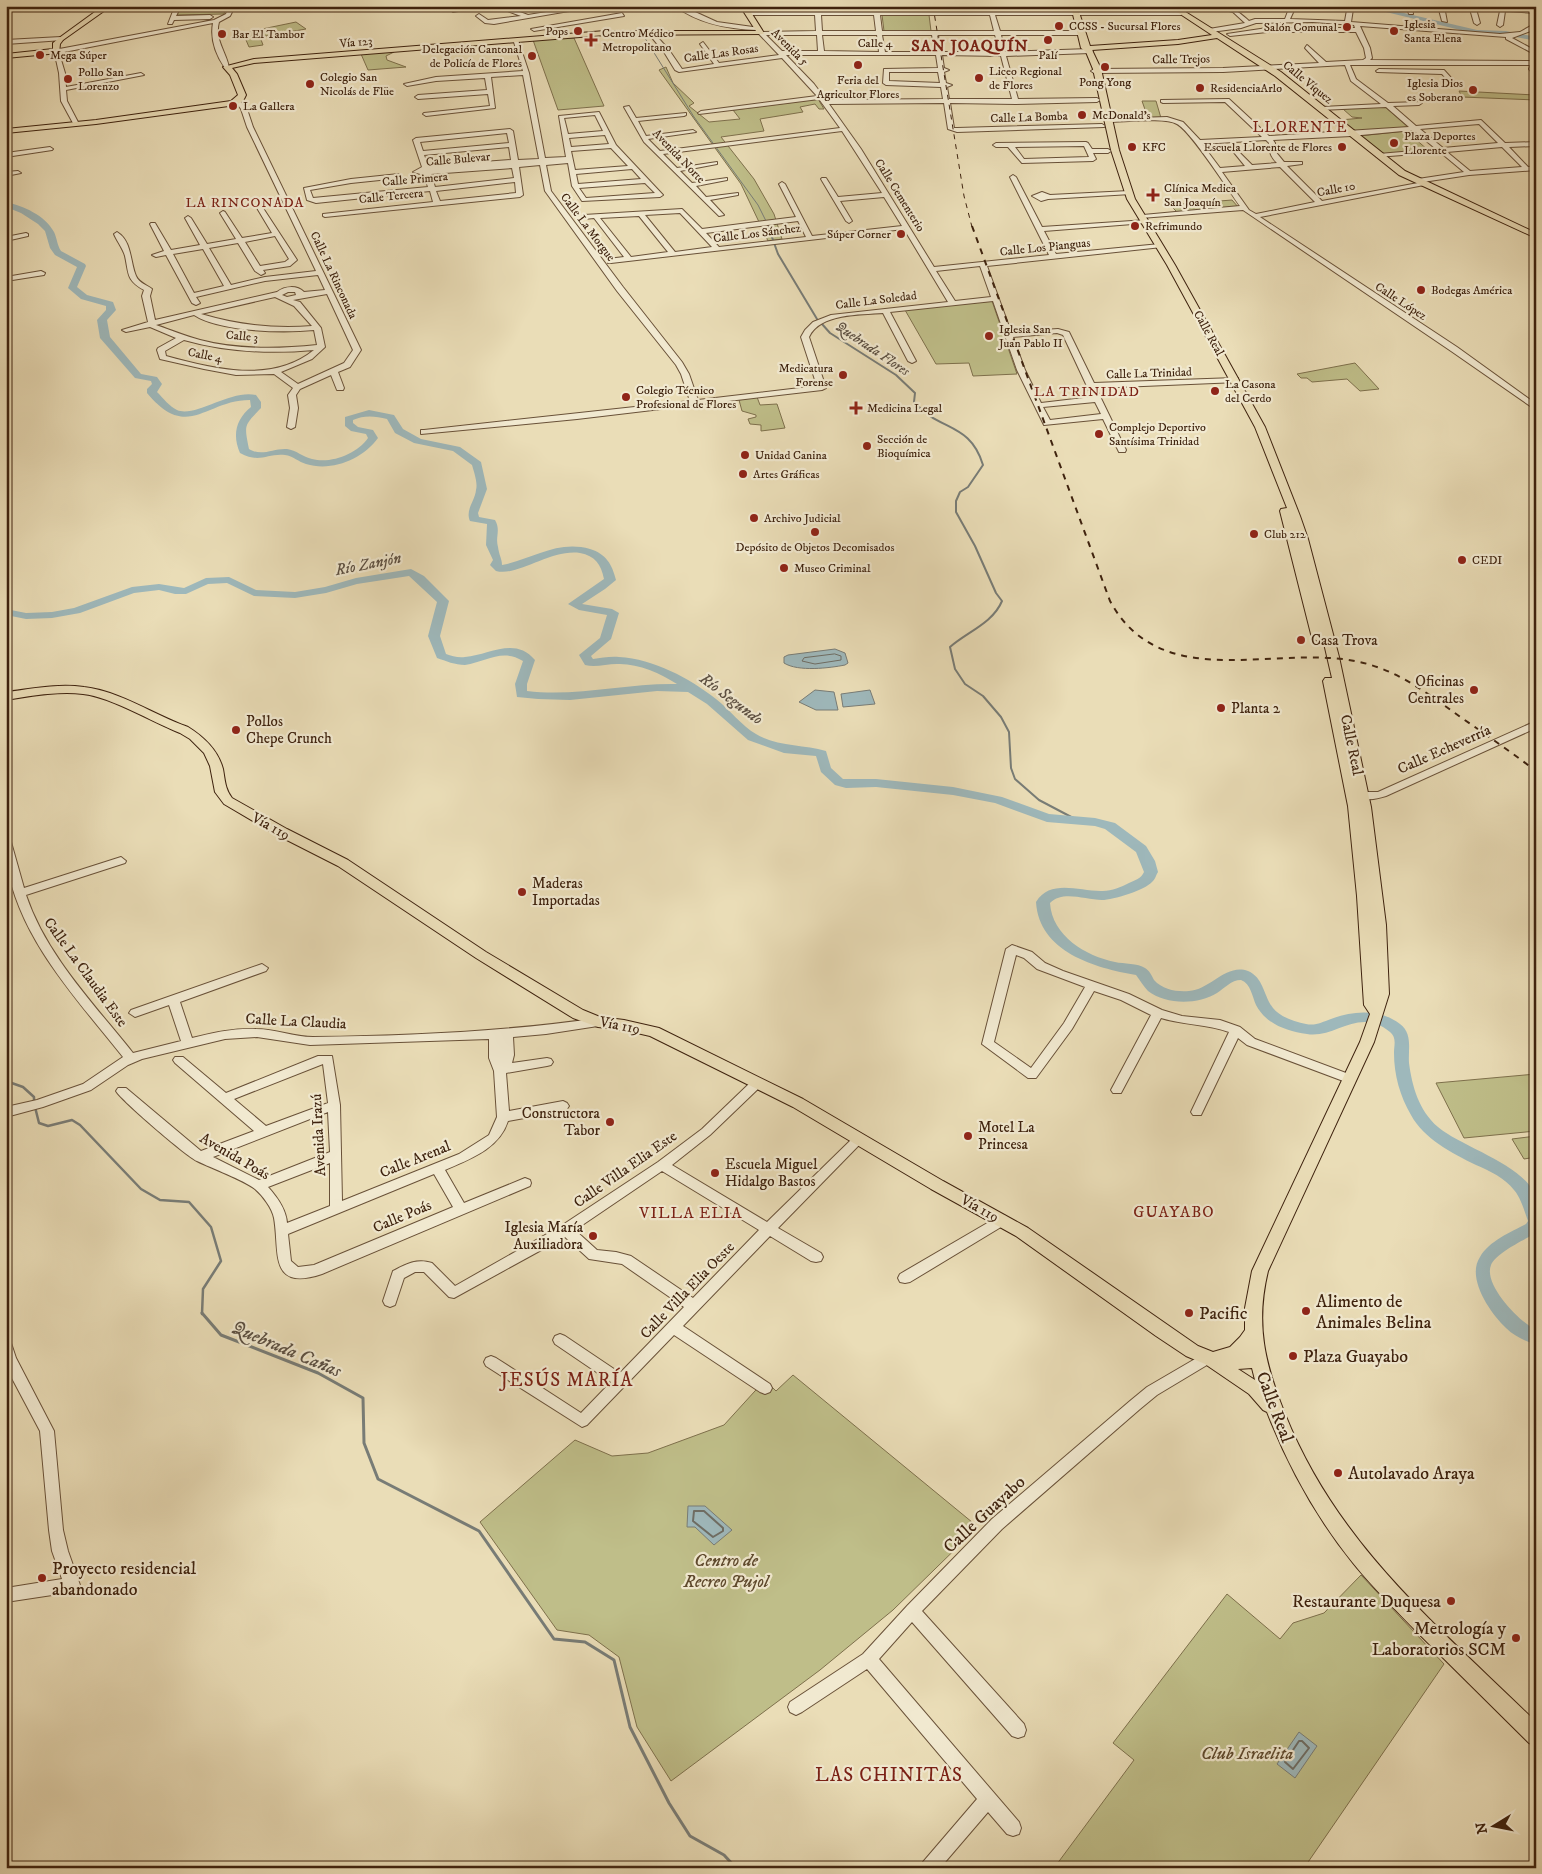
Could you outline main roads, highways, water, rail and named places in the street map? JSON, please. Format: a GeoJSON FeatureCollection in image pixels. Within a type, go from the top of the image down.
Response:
{"type":"FeatureCollection","features":[{"type":"Feature","properties":{"kind":"main road"},"geometry":{"type":"LineString","coordinates":[[6,56],[56,51],[57,44],[61,39],[108,6]]}},
{"type":"Feature","properties":{"kind":"main road","name":"Avenida 5"},"geometry":{"type":"LineString","coordinates":[[743,6],[759,30]]}},
{"type":"Feature","properties":{"kind":"main road","name":"Calle Víquez"},"geometry":{"type":"LineString","coordinates":[[1170,6],[1268,67],[1402,173],[1536,236]]}},
{"type":"Feature","properties":{"kind":"main road","name":"Calle Real"},"geometry":{"type":"LineString","coordinates":[[1075,10],[1081,33],[1102,91],[1102,108],[1109,152],[1128,191],[1260,427],[1303,539],[1333,658],[1362,795],[1379,925],[1382,994],[1370,1033],[1264,1261],[1255,1287],[1252,1332],[1258,1361],[1278,1420],[1314,1493],[1359,1557],[1408,1611],[1536,1736]]}},
{"type":"Feature","properties":{"kind":"main road","name":"Vía 123"},"geometry":{"type":"LineString","coordinates":[[6,131],[76,124],[238,101],[242,96],[228,68],[252,62],[616,32],[759,30]]}},
{"type":"Feature","properties":{"kind":"main road","name":"Calle 4"},"geometry":{"type":"LineString","coordinates":[[1086,48],[1178,42],[1220,36]]}},
{"type":"Feature","properties":{"kind":"main road","name":"Calle Real"},"geometry":{"type":"LineString","coordinates":[[1096,71],[1097,100],[1102,108]]}},
{"type":"Feature","properties":{"kind":"main road"},"geometry":{"type":"LineString","coordinates":[[1097,100],[1100,99],[1099,94],[1102,91]]}},
{"type":"Feature","properties":{"kind":"main road","name":"Calle Real"},"geometry":{"type":"LineString","coordinates":[[1105,123],[1112,136],[1128,191]]}},
{"type":"Feature","properties":{"kind":"main road","name":"Calle Real"},"geometry":{"type":"LineString","coordinates":[[1282,484],[1288,524],[1324,657],[1354,806],[1364,896],[1371,1005],[1376,1012]]}},
{"type":"Feature","properties":{"kind":"main road"},"geometry":{"type":"LineString","coordinates":[[1288,524],[1303,539],[1295,551]]}},
{"type":"Feature","properties":{"kind":"main road","name":"Vía 119"},"geometry":{"type":"LineString","coordinates":[[6,696],[51,690],[83,690],[106,695],[160,722],[184,730],[194,736],[210,752],[216,766],[221,792],[235,806],[343,863],[481,955],[578,1014],[598,1022],[624,1025],[654,1032],[756,1084],[798,1103],[1043,1246],[1162,1331],[1207,1358],[1229,1362],[1258,1361]]}},
{"type":"Feature","properties":{"kind":"main road"},"geometry":{"type":"LineString","coordinates":[[1333,705],[1353,777],[1362,795],[1354,806]]}},
{"type":"Feature","properties":{"kind":"main road"},"geometry":{"type":"LineString","coordinates":[[1364,896],[1368,909],[1379,925],[1366,938]]}},
{"type":"Feature","properties":{"kind":"main road"},"geometry":{"type":"LineString","coordinates":[[1207,1358],[1234,1354],[1242,1349],[1252,1332]]}},
{"type":"Feature","properties":{"kind":"main road"},"geometry":{"type":"LineString","coordinates":[[1207,1358],[1255,1389],[1268,1404],[1278,1420]]}},
{"type":"Feature","properties":{"kind":"water"},"geometry":{"type":"Polygon","coordinates":[[[835,649],[845,653],[848,663],[823,668],[797,668],[784,663],[784,657],[788,655],[835,649]]]}},
{"type":"Feature","properties":{"kind":"water"},"geometry":{"type":"Polygon","coordinates":[[[815,690],[834,692],[838,710],[816,710],[799,702],[815,690]]]}},
{"type":"Feature","properties":{"kind":"water"},"geometry":{"type":"Polygon","coordinates":[[[870,690],[875,704],[843,707],[841,694],[870,690]]]}},
{"type":"Feature","properties":{"kind":"water"},"geometry":{"type":"Polygon","coordinates":[[[688,1506],[705,1506],[732,1530],[714,1545],[695,1527],[687,1527],[688,1506]]]}},
{"type":"Feature","properties":{"kind":"water"},"geometry":{"type":"Polygon","coordinates":[[[1299,1732],[1317,1746],[1295,1778],[1277,1764],[1299,1732]]]}},
{"type":"Feature","properties":{"kind":"waterway"},"geometry":{"type":"LineString","coordinates":[[1364,6],[1477,32],[1506,33],[1536,39]]}},
{"type":"Feature","properties":{"kind":"waterway","name":"Quebrada Flores"},"geometry":{"type":"LineString","coordinates":[[643,35],[694,117],[758,205],[769,227]]}},
{"type":"Feature","properties":{"kind":"waterway","name":"Río Segundo"},"geometry":{"type":"LineString","coordinates":[[6,204],[24,211],[41,222],[49,231],[58,253],[82,266],[72,288],[84,297],[110,304],[111,310],[102,320],[105,338],[138,376],[154,379],[157,384],[152,389],[152,393],[173,412],[191,414],[232,399],[253,397],[256,402],[256,408],[245,418],[241,427],[244,451],[255,456],[288,452],[307,461],[318,463],[346,459],[369,444],[373,438],[369,432],[355,429],[348,424],[348,419],[369,413],[391,417],[399,431],[418,441],[456,449],[477,464],[482,489],[473,513],[474,519],[491,522],[493,529],[492,545],[498,560],[495,565],[500,569],[549,553],[569,549],[584,551],[597,556],[606,565],[610,580],[574,604],[583,608],[613,613],[605,639],[585,655],[589,663],[618,660],[638,663],[669,674],[711,701],[752,737],[784,749],[812,751],[822,754],[825,769],[839,782],[846,784],[876,783],[953,791],[998,800],[1047,818],[1095,822],[1110,826],[1141,849],[1148,861],[1151,872],[1147,880],[1121,892],[1103,896],[1062,892],[1050,895],[1043,902],[1044,911],[1051,928],[1065,944],[1090,959],[1140,971],[1152,986],[1172,995],[1188,996],[1203,994],[1229,977],[1243,975],[1254,983],[1266,1010],[1272,1016],[1301,1028],[1315,1030],[1359,1017],[1373,1018],[1394,1027],[1402,1038],[1403,1072],[1408,1094],[1424,1122],[1431,1130],[1451,1144],[1498,1169],[1516,1181],[1528,1200],[1536,1221],[1532,1228],[1497,1249],[1486,1260],[1483,1271],[1485,1281],[1500,1310],[1519,1329],[1536,1338]]}},
{"type":"Feature","properties":{"kind":"waterway","name":"Quebrada Flores"},"geometry":{"type":"LineString","coordinates":[[768,226],[778,254],[817,319]]}},
{"type":"Feature","properties":{"kind":"waterway","name":"Quebrada Flores"},"geometry":{"type":"LineString","coordinates":[[822,324],[830,333],[896,375],[915,393],[914,402],[924,412],[962,434],[977,451],[983,465],[968,487],[960,492],[956,501],[956,512],[975,546],[996,593],[1002,601],[998,609],[986,621],[950,647],[955,669],[965,684],[983,696],[1001,717],[1009,732],[1011,768],[1015,779],[1039,800],[1077,820]]}},
{"type":"Feature","properties":{"kind":"waterway","name":"Río Zanjón"},"geometry":{"type":"LineString","coordinates":[[6,612],[26,616],[52,615],[76,611],[132,590],[159,587],[175,591],[186,591],[206,581],[229,580],[254,593],[295,595],[326,590],[356,581],[411,572],[420,578],[443,601],[434,636],[441,656],[462,661],[505,651],[520,654],[529,660],[521,684],[521,694],[570,696],[657,688],[688,688]]}},
{"type":"Feature","properties":{"kind":"waterway","name":"Quebrada Cañas"},"geometry":{"type":"LineString","coordinates":[[6,1081],[23,1087],[34,1097],[34,1102]]}},
{"type":"Feature","properties":{"kind":"waterway","name":"Quebrada Cañas"},"geometry":{"type":"LineString","coordinates":[[35,1107],[39,1123],[48,1126],[72,1120],[80,1125],[141,1189],[160,1200],[189,1202],[211,1227],[221,1261],[203,1289],[202,1313]]}},
{"type":"Feature","properties":{"kind":"waterway","name":"Quebrada Cañas"},"geometry":{"type":"LineString","coordinates":[[202,1313],[221,1335],[318,1373],[363,1398],[364,1443],[378,1479],[479,1531],[554,1639],[585,1642],[614,1660],[630,1727],[669,1803],[690,1836],[724,1855],[736,1868]]}},
{"type":"Feature","properties":{"kind":"railway"},"geometry":{"type":"LineString","coordinates":[[933,6],[964,196],[972,227]]}},
{"type":"Feature","properties":{"kind":"railway"},"geometry":{"type":"LineString","coordinates":[[972,226],[1110,601],[1133,631],[1162,649],[1194,658],[1229,660],[1338,659],[1383,669],[1417,687],[1536,771]]}},
{"type":"Feature","properties":{"kind":"place","name":"CCSS - Sucursal Flores"},"geometry":{"type":"Point","coordinates":[1059,26]}},
{"type":"Feature","properties":{"kind":"place","name":"Salón Comunal"},"geometry":{"type":"Point","coordinates":[1347,27]}},
{"type":"Feature","properties":{"kind":"place","name":"Pops"},"geometry":{"type":"Point","coordinates":[578,31]}},
{"type":"Feature","properties":{"kind":"place","name":"Iglesia Santa Elena"},"geometry":{"type":"Point","coordinates":[1394,31]}},
{"type":"Feature","properties":{"kind":"place","name":"Bar El Tambor"},"geometry":{"type":"Point","coordinates":[222,34]}},
{"type":"Feature","properties":{"kind":"place","name":"Centro Médico Metropolitano"},"geometry":{"type":"Point","coordinates":[591,40]}},
{"type":"Feature","properties":{"kind":"place","name":"Palí"},"geometry":{"type":"Point","coordinates":[1048,40]}},
{"type":"Feature","properties":{"kind":"place","name":"Mega Súper"},"geometry":{"type":"Point","coordinates":[40,55]}},
{"type":"Feature","properties":{"kind":"place","name":"Delegación Cantonal de Policía de Flores"},"geometry":{"type":"Point","coordinates":[532,56]}},
{"type":"Feature","properties":{"kind":"place","name":"Feria del Agricultor Flores"},"geometry":{"type":"Point","coordinates":[858,65]}},
{"type":"Feature","properties":{"kind":"place","name":"Pong Yong"},"geometry":{"type":"Point","coordinates":[1105,67]}},
{"type":"Feature","properties":{"kind":"place","name":"Liceo Regional de Flores"},"geometry":{"type":"Point","coordinates":[979,78]}},
{"type":"Feature","properties":{"kind":"place","name":"Pollo San Lorenzo"},"geometry":{"type":"Point","coordinates":[68,79]}},
{"type":"Feature","properties":{"kind":"place","name":"Colegio San Nicolás de Flüe"},"geometry":{"type":"Point","coordinates":[310,84]}},
{"type":"Feature","properties":{"kind":"place","name":"ResidenciaArlo"},"geometry":{"type":"Point","coordinates":[1200,88]}},
{"type":"Feature","properties":{"kind":"place","name":"Iglesia Dios es Soberano"},"geometry":{"type":"Point","coordinates":[1473,90]}},
{"type":"Feature","properties":{"kind":"place","name":"La Gallera"},"geometry":{"type":"Point","coordinates":[233,106]}},
{"type":"Feature","properties":{"kind":"place","name":"McDonald's"},"geometry":{"type":"Point","coordinates":[1082,115]}},
{"type":"Feature","properties":{"kind":"place","name":"Plaza Deportes Llorente"},"geometry":{"type":"Point","coordinates":[1394,143]}},
{"type":"Feature","properties":{"kind":"place","name":"KFC"},"geometry":{"type":"Point","coordinates":[1132,147]}},
{"type":"Feature","properties":{"kind":"place","name":"Escuela Llorente de Flores"},"geometry":{"type":"Point","coordinates":[1342,147]}},
{"type":"Feature","properties":{"kind":"place","name":"Clínica Medica San Joaquín"},"geometry":{"type":"Point","coordinates":[1153,195]}},
{"type":"Feature","properties":{"kind":"place","name":"Refrimundo"},"geometry":{"type":"Point","coordinates":[1135,226]}},
{"type":"Feature","properties":{"kind":"place","name":"Súper Corner"},"geometry":{"type":"Point","coordinates":[901,234]}},
{"type":"Feature","properties":{"kind":"place","name":"Bodegas América"},"geometry":{"type":"Point","coordinates":[1421,290]}},
{"type":"Feature","properties":{"kind":"place","name":"Iglesia San Juan Pablo II"},"geometry":{"type":"Point","coordinates":[989,336]}},
{"type":"Feature","properties":{"kind":"place","name":"Medicatura Forense"},"geometry":{"type":"Point","coordinates":[843,375]}},
{"type":"Feature","properties":{"kind":"place","name":"La Casona del Cerdo"},"geometry":{"type":"Point","coordinates":[1215,391]}},
{"type":"Feature","properties":{"kind":"place","name":"Colegio Técnico Profesional de Flores"},"geometry":{"type":"Point","coordinates":[626,397]}},
{"type":"Feature","properties":{"kind":"place","name":"Medicina Legal"},"geometry":{"type":"Point","coordinates":[856,408]}},
{"type":"Feature","properties":{"kind":"place","name":"Complejo Deportivo Santísima Trinidad"},"geometry":{"type":"Point","coordinates":[1099,434]}},
{"type":"Feature","properties":{"kind":"place","name":"Sección de Bioquímica"},"geometry":{"type":"Point","coordinates":[867,446]}},
{"type":"Feature","properties":{"kind":"place","name":"Unidad Canina"},"geometry":{"type":"Point","coordinates":[745,455]}},
{"type":"Feature","properties":{"kind":"place","name":"Artes Gráficas"},"geometry":{"type":"Point","coordinates":[743,474]}},
{"type":"Feature","properties":{"kind":"place","name":"Archivo Judicial"},"geometry":{"type":"Point","coordinates":[754,518]}},
{"type":"Feature","properties":{"kind":"place","name":"Depósito de Objetos Decomisados"},"geometry":{"type":"Point","coordinates":[815,532]}},
{"type":"Feature","properties":{"kind":"place","name":"Club 212"},"geometry":{"type":"Point","coordinates":[1254,534]}},
{"type":"Feature","properties":{"kind":"place","name":"CEDI"},"geometry":{"type":"Point","coordinates":[1462,560]}},
{"type":"Feature","properties":{"kind":"place","name":"Museo Criminal"},"geometry":{"type":"Point","coordinates":[784,568]}},
{"type":"Feature","properties":{"kind":"place","name":"Casa Trova"},"geometry":{"type":"Point","coordinates":[1301,640]}},
{"type":"Feature","properties":{"kind":"place","name":"Oficinas Centrales"},"geometry":{"type":"Point","coordinates":[1474,690]}},
{"type":"Feature","properties":{"kind":"place","name":"Planta 2"},"geometry":{"type":"Point","coordinates":[1221,708]}},
{"type":"Feature","properties":{"kind":"place","name":"Pollos Chepe Crunch"},"geometry":{"type":"Point","coordinates":[236,730]}},
{"type":"Feature","properties":{"kind":"place","name":"Maderas Importadas"},"geometry":{"type":"Point","coordinates":[522,892]}},
{"type":"Feature","properties":{"kind":"place","name":"Constructora Tabor"},"geometry":{"type":"Point","coordinates":[610,1122]}},
{"type":"Feature","properties":{"kind":"place","name":"Motel La Princesa"},"geometry":{"type":"Point","coordinates":[968,1136]}},
{"type":"Feature","properties":{"kind":"place","name":"Escuela Miguel Hidalgo Bastos"},"geometry":{"type":"Point","coordinates":[715,1173]}},
{"type":"Feature","properties":{"kind":"place","name":"Iglesia María Auxiliadora"},"geometry":{"type":"Point","coordinates":[593,1236]}},
{"type":"Feature","properties":{"kind":"place","name":"Alimento de Animales Belina"},"geometry":{"type":"Point","coordinates":[1306,1311]}},
{"type":"Feature","properties":{"kind":"place","name":"Pacific"},"geometry":{"type":"Point","coordinates":[1189,1313]}},
{"type":"Feature","properties":{"kind":"place","name":"Plaza Guayabo"},"geometry":{"type":"Point","coordinates":[1293,1356]}},
{"type":"Feature","properties":{"kind":"place","name":"Autolavado Araya"},"geometry":{"type":"Point","coordinates":[1338,1473]}},
{"type":"Feature","properties":{"kind":"place","name":"Proyecto residencial abandonado"},"geometry":{"type":"Point","coordinates":[42,1578]}},
{"type":"Feature","properties":{"kind":"place","name":"Restaurante Duquesa"},"geometry":{"type":"Point","coordinates":[1451,1601]}},
{"type":"Feature","properties":{"kind":"place","name":"Metrología y Laboratorios SCM"},"geometry":{"type":"Point","coordinates":[1516,1638]}},
{"type":"Feature","properties":{"kind":"district","name":"SAN JOAQUÍN"},"geometry":{"type":"Point","coordinates":[970,45]}},
{"type":"Feature","properties":{"kind":"district","name":"LLORENTE"},"geometry":{"type":"Point","coordinates":[1300,127]}},
{"type":"Feature","properties":{"kind":"district","name":"LA RINCONADA"},"geometry":{"type":"Point","coordinates":[245,202]}},
{"type":"Feature","properties":{"kind":"district","name":"LA TRINIDAD"},"geometry":{"type":"Point","coordinates":[1087,391]}},
{"type":"Feature","properties":{"kind":"district","name":"GUAYABO"},"geometry":{"type":"Point","coordinates":[1174,1211]}},
{"type":"Feature","properties":{"kind":"district","name":"VILLA ELIA"},"geometry":{"type":"Point","coordinates":[691,1212]}},
{"type":"Feature","properties":{"kind":"district","name":"JESÚS MARÍA"},"geometry":{"type":"Point","coordinates":[567,1379]}},
{"type":"Feature","properties":{"kind":"district","name":"LAS CHINITAS"},"geometry":{"type":"Point","coordinates":[889,1774]}},
{"type":"Feature","properties":{"kind":"park label","name":"Centro de Recreo Pujol"},"geometry":{"type":"Point","coordinates":[726,1570]}},
{"type":"Feature","properties":{"kind":"park label","name":"Club Israelita"},"geometry":{"type":"Point","coordinates":[1247,1753]}}]}
